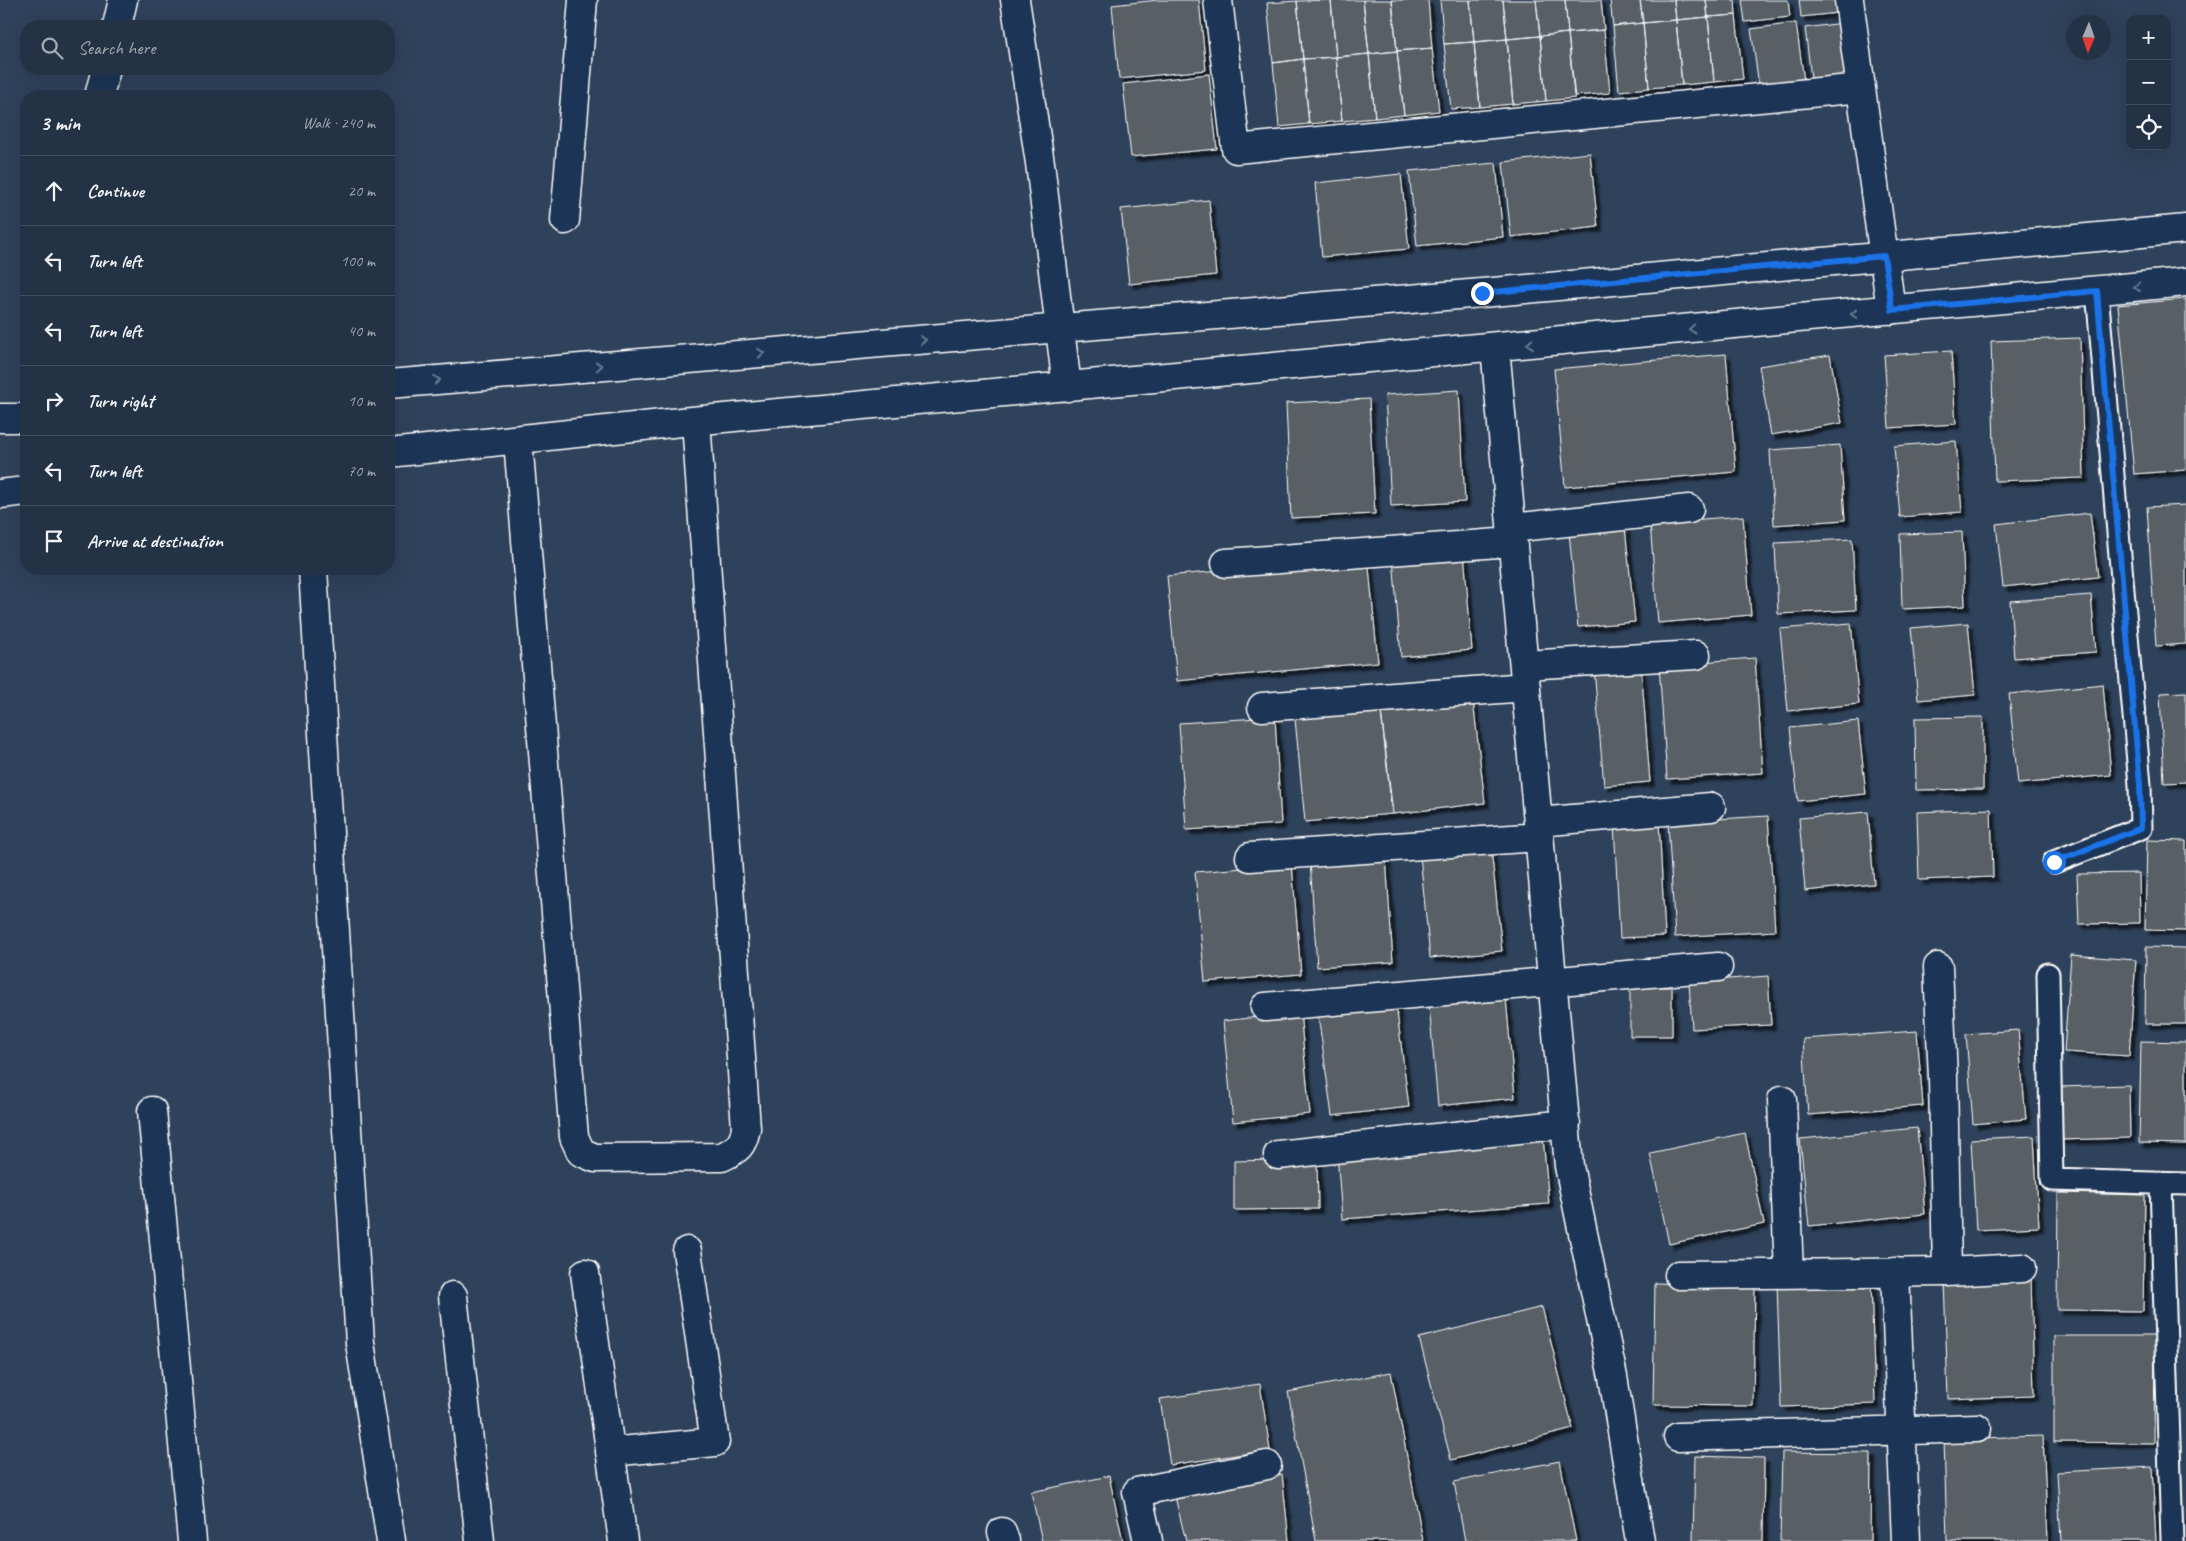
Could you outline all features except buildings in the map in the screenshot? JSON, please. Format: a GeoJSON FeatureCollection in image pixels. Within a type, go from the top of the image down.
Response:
{"type":"FeatureCollection","features":[{"type":"Feature","properties":{"kind":"street"},"geometry":{"type":"LineString","coordinates":[[118,20],[123,0]]}},
{"type":"Feature","properties":{"kind":"street"},"geometry":{"type":"LineString","coordinates":[[565,220],[582,0]]}},
{"type":"Feature","properties":{"kind":"street"},"geometry":{"type":"LineString","coordinates":[[1015,0],[1040,164],[1067,387]]}},
{"type":"Feature","properties":{"kind":"street"},"geometry":{"type":"LineString","coordinates":[[1218,0],[1236,148],[1861,88]]}},
{"type":"Feature","properties":{"kind":"street"},"geometry":{"type":"LineString","coordinates":[[1849,0],[1892,310]]}},
{"type":"Feature","properties":{"kind":"street"},"geometry":{"type":"LineString","coordinates":[[101,90],[104,75]]}},
{"type":"Feature","properties":{"kind":"street"},"geometry":{"type":"LineString","coordinates":[[395,383],[1059,328],[2186,229]]}},
{"type":"Feature","properties":{"kind":"street"},"geometry":{"type":"LineString","coordinates":[[395,452],[696,421],[2186,282]]}},
{"type":"Feature","properties":{"kind":"street"},"geometry":{"type":"LineString","coordinates":[[1495,347],[1570,1166],[1613,1377],[1640,1541]]}},
{"type":"Feature","properties":{"kind":"street"},"geometry":{"type":"LineString","coordinates":[[0,418],[20,418]]}},
{"type":"Feature","properties":{"kind":"street"},"geometry":{"type":"LineString","coordinates":[[518,440],[574,1136],[581,1152],[596,1158],[722,1157],[734,1151],[744,1142],[746,1128],[696,421]]}},
{"type":"Feature","properties":{"kind":"street"},"geometry":{"type":"LineString","coordinates":[[0,494],[20,492]]}},
{"type":"Feature","properties":{"kind":"street"},"geometry":{"type":"LineString","coordinates":[[1226,563],[1512,535],[1689,509]]}},
{"type":"Feature","properties":{"kind":"street"},"geometry":{"type":"LineString","coordinates":[[313,575],[360,1342],[391,1541]]}},
{"type":"Feature","properties":{"kind":"street"},"geometry":{"type":"LineString","coordinates":[[1262,707],[1696,655]]}},
{"type":"Feature","properties":{"kind":"street"},"geometry":{"type":"LineString","coordinates":[[1250,857],[1539,829],[1710,807]]}},
{"type":"Feature","properties":{"kind":"street"},"geometry":{"type":"LineString","coordinates":[[1265,1007],[1718,967]]}},
{"type":"Feature","properties":{"kind":"street"},"geometry":{"type":"LineString","coordinates":[[1938,968],[1943,1078],[1947,1272]]}},
{"type":"Feature","properties":{"kind":"street"},"geometry":{"type":"LineString","coordinates":[[1782,1100],[1789,1274]]}},
{"type":"Feature","properties":{"kind":"street"},"geometry":{"type":"LineString","coordinates":[[152,1111],[192,1541]]}},
{"type":"Feature","properties":{"kind":"street"},"geometry":{"type":"LineString","coordinates":[[1278,1155],[1566,1124]]}},
{"type":"Feature","properties":{"kind":"street"},"geometry":{"type":"LineString","coordinates":[[610,1452],[715,1442],[687,1251]]}},
{"type":"Feature","properties":{"kind":"street"},"geometry":{"type":"LineString","coordinates":[[1679,1275],[1947,1272],[2022,1268]]}},
{"type":"Feature","properties":{"kind":"street"},"geometry":{"type":"LineString","coordinates":[[1895,1272],[1906,1541]]}},
{"type":"Feature","properties":{"kind":"street"},"geometry":{"type":"LineString","coordinates":[[585,1273],[623,1541]]}},
{"type":"Feature","properties":{"kind":"street"},"geometry":{"type":"LineString","coordinates":[[453,1296],[480,1541]]}},
{"type":"Feature","properties":{"kind":"street"},"geometry":{"type":"LineString","coordinates":[[1678,1436],[1978,1428]]}},
{"type":"Feature","properties":{"kind":"street"},"geometry":{"type":"LineString","coordinates":[[1148,1541],[1137,1492],[1267,1464]]}},
{"type":"Feature","properties":{"kind":"lane"},"geometry":{"type":"LineString","coordinates":[[2054,862],[2141,828],[2139,775],[2097,291]]}},
{"type":"Feature","properties":{"kind":"lane"},"geometry":{"type":"LineString","coordinates":[[2048,974],[2052,1180],[2186,1184]]}},
{"type":"Feature","properties":{"kind":"lane"},"geometry":{"type":"LineString","coordinates":[[2161,1183],[2172,1541]]}},
{"type":"Feature","properties":{"kind":"route"},"geometry":{"type":"LineString","coordinates":[[1482,293],[1884,256],[1892,310],[2097,291],[2140,785],[2141,828],[2054,862]]}}]}
